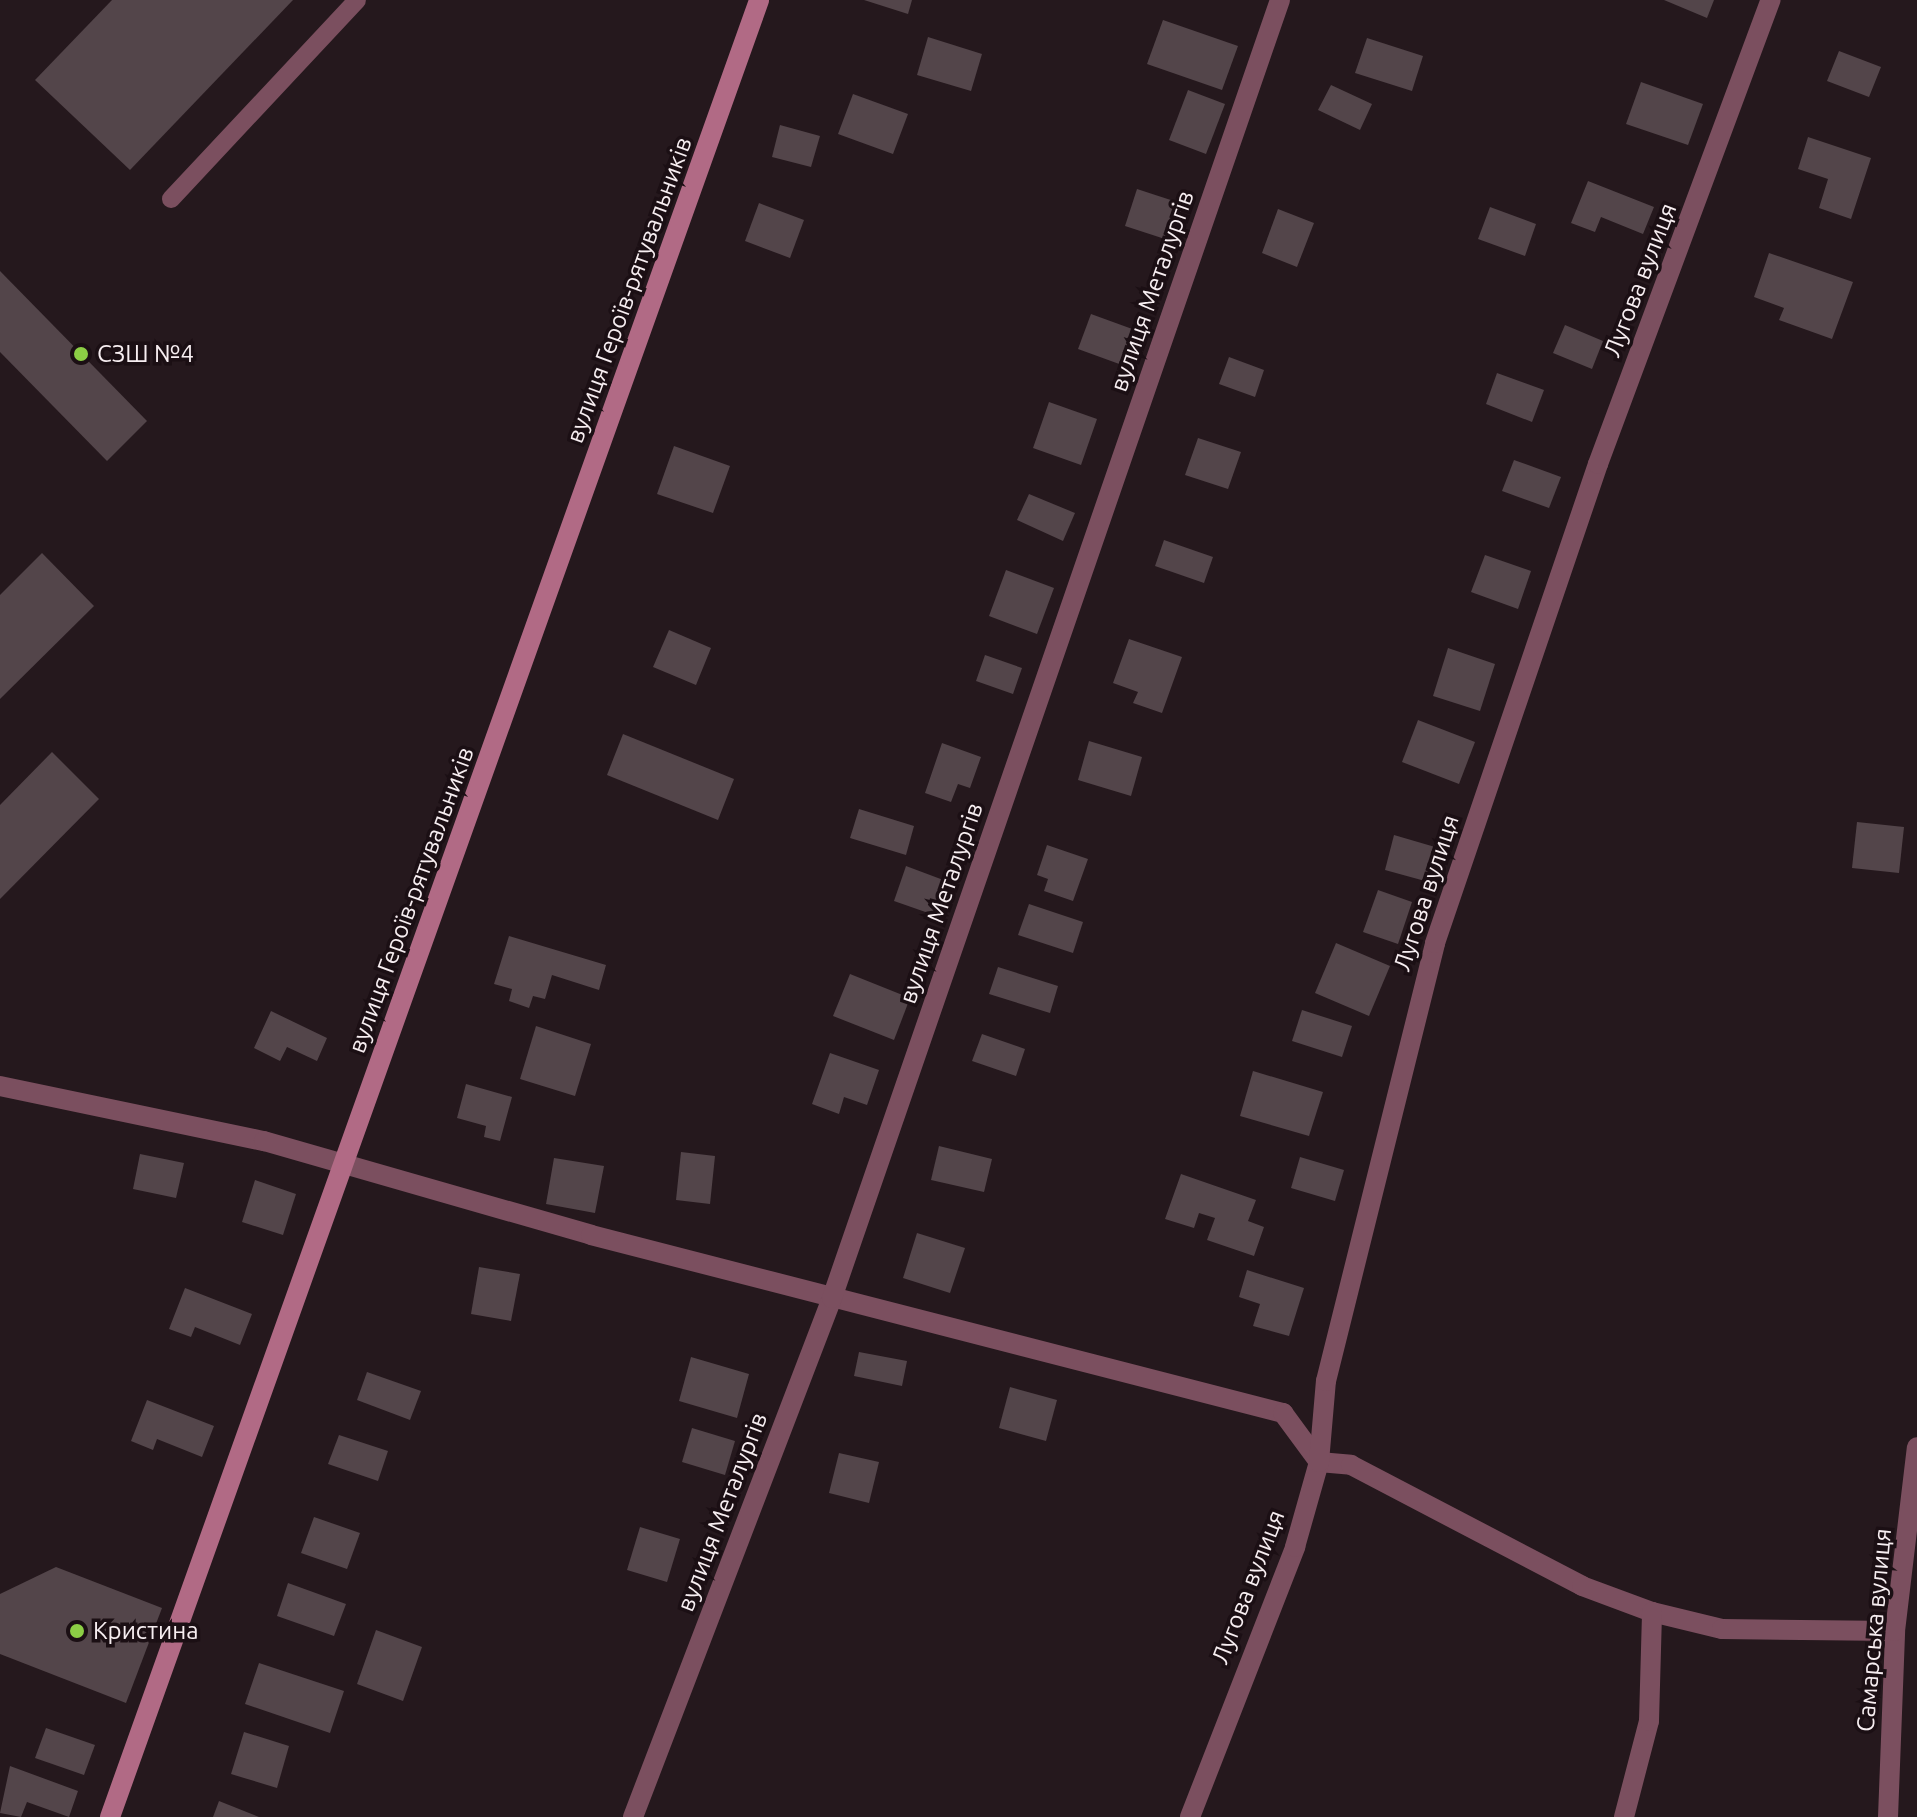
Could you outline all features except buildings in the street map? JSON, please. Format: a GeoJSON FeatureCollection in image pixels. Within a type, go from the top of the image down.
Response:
{"type":"FeatureCollection","features":[{"type":"Feature","properties":{"kind":"street","name":"вулиця Героїв-рятувальників"},"geometry":{"type":"LineString","coordinates":[[110,1817],[759,0]]}},
{"type":"Feature","properties":{"kind":"street","name":"вулиця Металургів"},"geometry":{"type":"LineString","coordinates":[[633,1817],[832,1298],[1280,0]]}},
{"type":"Feature","properties":{"kind":"street","name":"Лугова вулиця"},"geometry":{"type":"LineString","coordinates":[[1190,1817],[1295,1547],[1319,1462],[1326,1381],[1435,943],[1598,464],[1771,0]]}},
{"type":"Feature","properties":{"kind":"street"},"geometry":{"type":"LineString","coordinates":[[0,1086],[264,1141],[343,1167],[832,1298],[1283,1413],[1319,1462],[1351,1465],[1582,1586],[1652,1612],[1722,1629],[1895,1631]]}},
{"type":"Feature","properties":{"kind":"street","name":"Самарська вулиця"},"geometry":{"type":"LineString","coordinates":[[1888,1817],[1895,1631],[1917,1447]]}},
{"type":"Feature","properties":{"kind":"street"},"geometry":{"type":"LineString","coordinates":[[1624,1817],[1649,1721],[1652,1612]]}},
{"type":"Feature","properties":{"kind":"lane"},"geometry":{"type":"LineString","coordinates":[[171,199],[357,0]]}},
{"type":"Feature","properties":{"kind":"place","name":"СЗШ №4"},"geometry":{"type":"Point","coordinates":[81,354]}},
{"type":"Feature","properties":{"kind":"place","name":"Кристина"},"geometry":{"type":"Point","coordinates":[77,1631]}}]}
